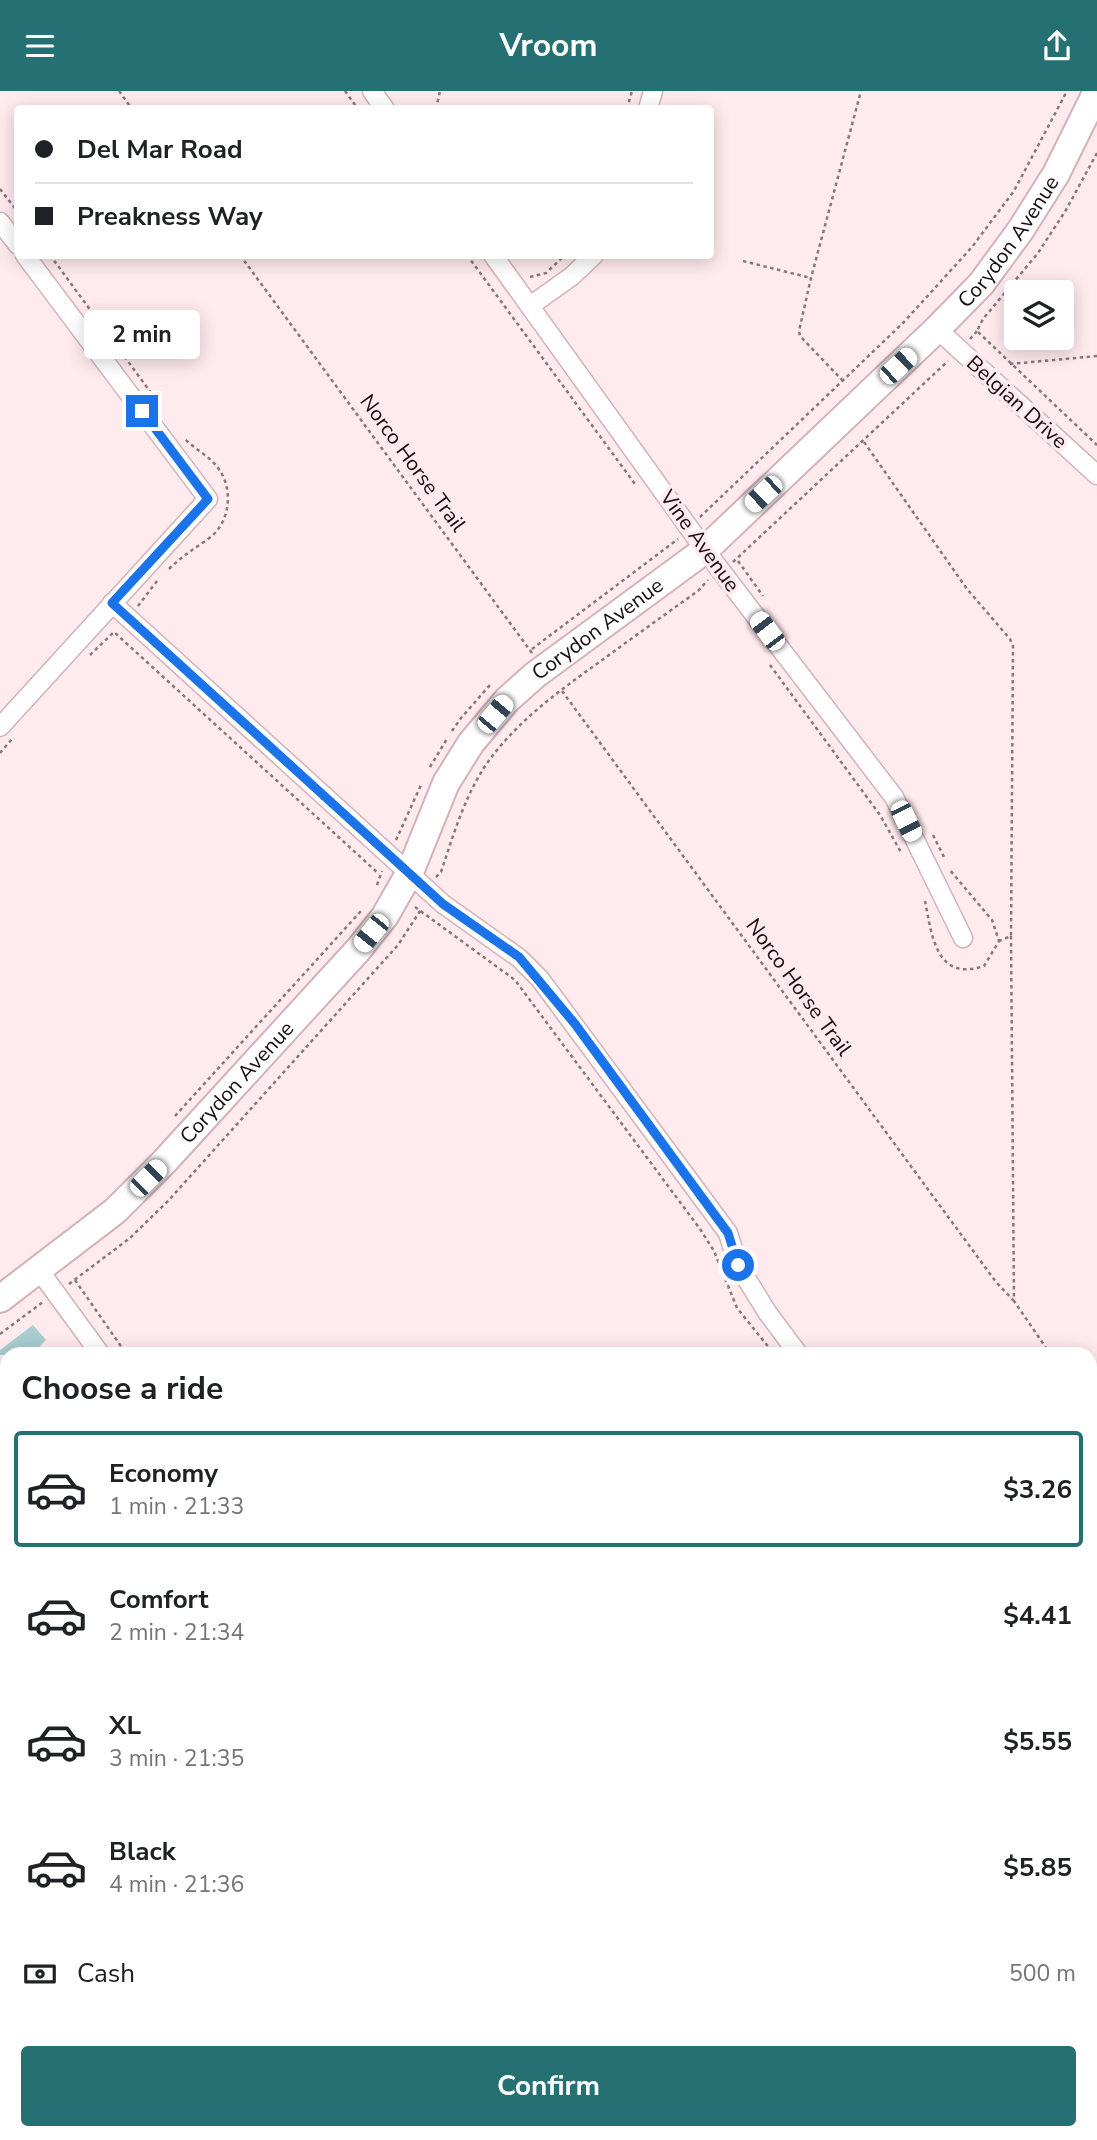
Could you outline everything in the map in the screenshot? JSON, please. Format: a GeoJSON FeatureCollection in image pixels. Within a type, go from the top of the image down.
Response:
{"type":"FeatureCollection","features":[{"type":"Feature","properties":{"kind":"main road","name":"Corydon Avenue"},"geometry":{"type":"LineString","coordinates":[[0,1299],[115,1211],[164,1162],[358,950],[412,885],[446,783],[471,743],[507,700],[544,668],[712,559],[981,283],[1020,231],[1094,109]]}},
{"type":"Feature","properties":{"kind":"street"},"geometry":{"type":"LineString","coordinates":[[0,222],[14,240]]}},
{"type":"Feature","properties":{"kind":"street"},"geometry":{"type":"LineString","coordinates":[[0,727],[208,499],[28,259]]}},
{"type":"Feature","properties":{"kind":"street","name":"Vine Avenue"},"geometry":{"type":"LineString","coordinates":[[496,259],[712,559],[894,797],[963,938]]}},
{"type":"Feature","properties":{"kind":"street"},"geometry":{"type":"LineString","coordinates":[[530,306],[572,276],[590,259]]}},
{"type":"Feature","properties":{"kind":"street","name":"Belgian Drive"},"geometry":{"type":"LineString","coordinates":[[937,329],[1097,475]]}},
{"type":"Feature","properties":{"kind":"street"},"geometry":{"type":"LineString","coordinates":[[112,603],[412,885],[519,957],[540,979],[728,1233],[738,1265],[767,1312],[793,1347]]}},
{"type":"Feature","properties":{"kind":"street"},"geometry":{"type":"LineString","coordinates":[[39,1270],[95,1347]]}},
{"type":"Feature","properties":{"kind":"path"},"geometry":{"type":"LineString","coordinates":[[843,381],[800,336],[811,278],[861,91]]}},
{"type":"Feature","properties":{"kind":"path"},"geometry":{"type":"LineString","coordinates":[[412,885],[441,872],[465,806],[491,758],[535,710],[698,591],[712,559],[737,560],[960,350],[1038,253],[1066,210],[1097,153]]}},
{"type":"Feature","properties":{"kind":"path"},"geometry":{"type":"LineString","coordinates":[[0,188],[14,207]]}},
{"type":"Feature","properties":{"kind":"path","name":"Norco Horse Trail"},"geometry":{"type":"LineString","coordinates":[[243,259],[544,668]]}},
{"type":"Feature","properties":{"kind":"path"},"geometry":{"type":"LineString","coordinates":[[470,259],[638,489]]}},
{"type":"Feature","properties":{"kind":"path"},"geometry":{"type":"LineString","coordinates":[[530,277],[546,273],[561,259]]}},
{"type":"Feature","properties":{"kind":"path"},"geometry":{"type":"LineString","coordinates":[[743,261],[811,278]]}},
{"type":"Feature","properties":{"kind":"path"},"geometry":{"type":"LineString","coordinates":[[977,331],[1097,445]]}},
{"type":"Feature","properties":{"kind":"path"},"geometry":{"type":"LineString","coordinates":[[1009,364],[1097,356]]}},
{"type":"Feature","properties":{"kind":"path"},"geometry":{"type":"LineString","coordinates":[[863,442],[967,589],[1013,646],[1011,936],[1014,1301]]}},
{"type":"Feature","properties":{"kind":"path"},"geometry":{"type":"LineString","coordinates":[[89,656],[114,632],[367,863],[412,885],[421,911],[515,980],[700,1229],[714,1251],[737,1308],[769,1347]]}},
{"type":"Feature","properties":{"kind":"path","name":"Norco Horse Trail"},"geometry":{"type":"LineString","coordinates":[[561,690],[1046,1347]]}},
{"type":"Feature","properties":{"kind":"path"},"geometry":{"type":"LineString","coordinates":[[0,753],[19,733]]}},
{"type":"Feature","properties":{"kind":"path"},"geometry":{"type":"LineString","coordinates":[[412,885],[421,911]]}},
{"type":"Feature","properties":{"kind":"path"},"geometry":{"type":"LineString","coordinates":[[0,1334],[130,1238],[168,1201],[398,945],[421,911]]}},
{"type":"Feature","properties":{"kind":"path"},"geometry":{"type":"LineString","coordinates":[[999,941],[1011,936]]}},
{"type":"Feature","properties":{"kind":"path"},"geometry":{"type":"LineString","coordinates":[[75,1280],[121,1347]]}},
{"type":"Feature","properties":{"kind":"building"},"geometry":{"type":"Polygon","coordinates":[[[33,1325],[46,1340],[41,1347],[4,1347],[33,1325]]]}},
{"type":"Feature","properties":{"kind":"route"},"geometry":{"type":"LineString","coordinates":[[142,411],[208,499],[112,603],[443,904],[519,957],[540,979],[728,1233],[738,1265]]}}]}
